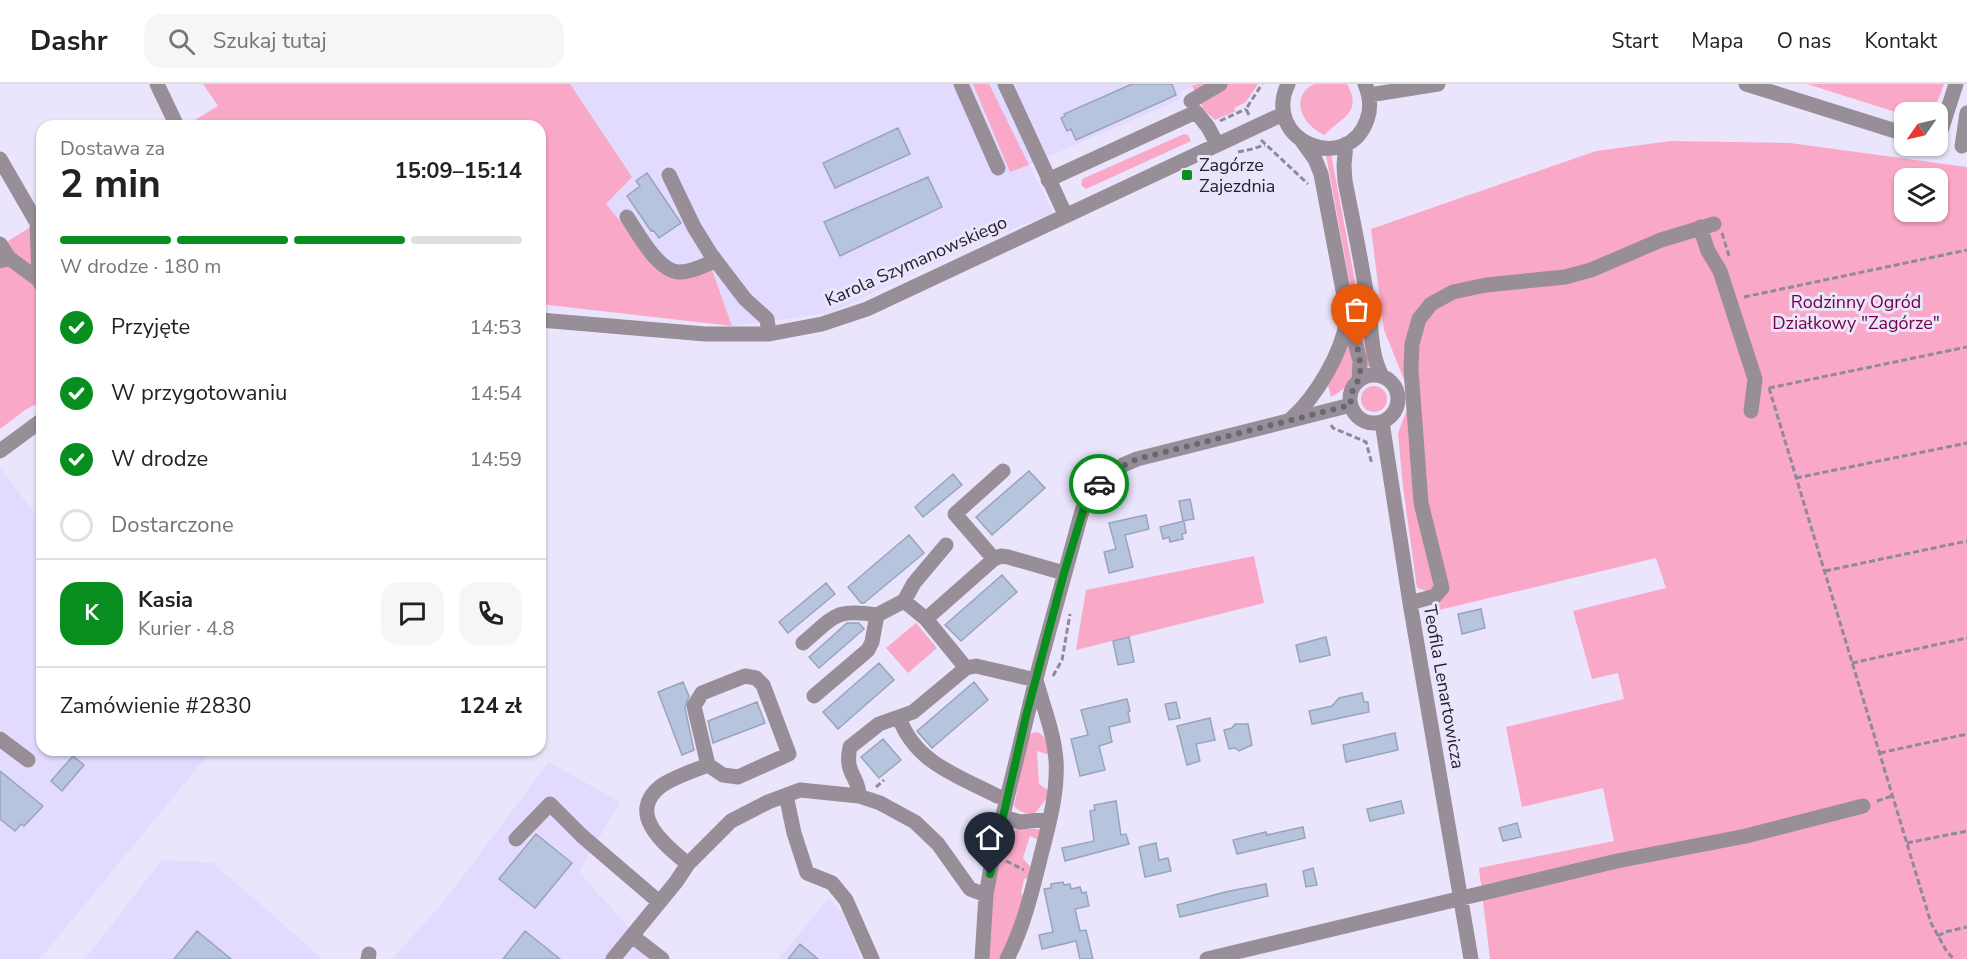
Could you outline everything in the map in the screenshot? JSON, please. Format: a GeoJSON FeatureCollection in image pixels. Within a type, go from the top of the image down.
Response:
{"type":"FeatureCollection","features":[{"type":"Feature","properties":{"kind":"street"},"geometry":{"type":"LineString","coordinates":[[158,84],[174,120]]}},
{"type":"Feature","properties":{"kind":"street"},"geometry":{"type":"LineString","coordinates":[[961,84],[998,168]]}},
{"type":"Feature","properties":{"kind":"street"},"geometry":{"type":"LineString","coordinates":[[1005,84],[1065,214]]}},
{"type":"Feature","properties":{"kind":"street"},"geometry":{"type":"LineString","coordinates":[[1048,180],[1220,84]]}},
{"type":"Feature","properties":{"kind":"street"},"geometry":{"type":"LineString","coordinates":[[1288,84],[1284,95],[1283,114],[1287,124],[1293,134],[1302,141],[1319,148],[1346,144],[1361,132],[1366,124],[1370,105],[1367,89],[1438,84]]}},
{"type":"Feature","properties":{"kind":"street"},"geometry":{"type":"LineString","coordinates":[[1746,84],[1894,131]]}},
{"type":"Feature","properties":{"kind":"street"},"geometry":{"type":"LineString","coordinates":[[1948,109],[1956,84]]}},
{"type":"Feature","properties":{"kind":"street"},"geometry":{"type":"LineString","coordinates":[[1191,101],[1217,144]]}},
{"type":"Feature","properties":{"kind":"street"},"geometry":{"type":"LineString","coordinates":[[1948,143],[1964,147],[1967,113]]}},
{"type":"Feature","properties":{"kind":"street","name":"Karola Szymanowskiego"},"geometry":{"type":"LineString","coordinates":[[546,321],[705,334],[769,334],[822,324],[846,317],[1283,114]]}},
{"type":"Feature","properties":{"kind":"street"},"geometry":{"type":"LineString","coordinates":[[1302,141],[1315,159],[1321,174],[1348,316],[1360,361],[1359,380]]}},
{"type":"Feature","properties":{"kind":"street"},"geometry":{"type":"LineString","coordinates":[[1346,144],[1344,172],[1368,304],[1376,363],[1382,376]]}},
{"type":"Feature","properties":{"kind":"street"},"geometry":{"type":"LineString","coordinates":[[0,159],[36,216]]}},
{"type":"Feature","properties":{"kind":"street"},"geometry":{"type":"LineString","coordinates":[[669,175],[694,227],[715,261],[745,299],[766,319],[769,334]]}},
{"type":"Feature","properties":{"kind":"street"},"geometry":{"type":"LineString","coordinates":[[627,217],[661,264],[678,272],[715,261]]}},
{"type":"Feature","properties":{"kind":"street"},"geometry":{"type":"LineString","coordinates":[[1410,603],[1435,597],[1442,588],[1421,503],[1411,370],[1412,344],[1419,319],[1431,304],[1453,292],[1486,285],[1565,277],[1591,270],[1661,240],[1707,226],[1708,251],[1720,271],[1755,379],[1751,411]]}},
{"type":"Feature","properties":{"kind":"street"},"geometry":{"type":"LineString","coordinates":[[0,244],[5,260],[36,280]]}},
{"type":"Feature","properties":{"kind":"street"},"geometry":{"type":"LineString","coordinates":[[1291,420],[1310,399],[1339,349],[1348,316]]}},
{"type":"Feature","properties":{"kind":"street"},"geometry":{"type":"LineString","coordinates":[[1368,375],[1382,376],[1390,380],[1396,388],[1398,401],[1393,414],[1382,422],[1365,422],[1356,415],[1351,405],[1352,388],[1368,375]]}},
{"type":"Feature","properties":{"kind":"street"},"geometry":{"type":"LineString","coordinates":[[982,959],[986,895],[1007,798],[1064,573],[1086,501],[1102,480],[1113,471],[1137,459],[1351,405]]}},
{"type":"Feature","properties":{"kind":"street","name":"Teofila Lenartowicza"},"geometry":{"type":"LineString","coordinates":[[1382,422],[1410,603],[1471,959]]}},
{"type":"Feature","properties":{"kind":"street"},"geometry":{"type":"LineString","coordinates":[[0,451],[36,424]]}},
{"type":"Feature","properties":{"kind":"street"},"geometry":{"type":"LineString","coordinates":[[994,560],[955,514],[1003,471]]}},
{"type":"Feature","properties":{"kind":"street"},"geometry":{"type":"LineString","coordinates":[[803,643],[839,613],[856,611],[877,615],[904,601],[914,583],[946,545]]}},
{"type":"Feature","properties":{"kind":"street"},"geometry":{"type":"LineString","coordinates":[[926,619],[1001,556],[1064,573]]}},
{"type":"Feature","properties":{"kind":"street"},"geometry":{"type":"LineString","coordinates":[[904,601],[926,619],[966,668]]}},
{"type":"Feature","properties":{"kind":"street"},"geometry":{"type":"LineString","coordinates":[[814,696],[868,650],[872,642],[877,615]]}},
{"type":"Feature","properties":{"kind":"street"},"geometry":{"type":"LineString","coordinates":[[986,895],[970,889],[938,844],[915,822],[859,787],[849,767],[850,747],[879,724],[913,712],[966,668],[976,666],[1036,680]]}},
{"type":"Feature","properties":{"kind":"street"},"geometry":{"type":"LineString","coordinates":[[745,676],[756,678],[764,685],[789,754],[738,777],[723,776],[708,765],[694,706],[702,693],[745,676]]}},
{"type":"Feature","properties":{"kind":"street"},"geometry":{"type":"LineString","coordinates":[[1007,959],[1022,924],[1036,876],[1055,790],[1056,760],[1050,728],[1036,680]]}},
{"type":"Feature","properties":{"kind":"street"},"geometry":{"type":"LineString","coordinates":[[898,717],[907,736],[933,764],[997,796],[1007,798]]}},
{"type":"Feature","properties":{"kind":"street"},"geometry":{"type":"LineString","coordinates":[[1024,725],[1050,728]]}},
{"type":"Feature","properties":{"kind":"street"},"geometry":{"type":"LineString","coordinates":[[0,740],[28,760]]}},
{"type":"Feature","properties":{"kind":"street"},"geometry":{"type":"LineString","coordinates":[[687,864],[665,846],[651,830],[646,810],[650,798],[661,786],[708,765]]}},
{"type":"Feature","properties":{"kind":"street"},"geometry":{"type":"LineString","coordinates":[[613,959],[659,903],[687,864],[731,821],[768,802],[800,790],[866,793]]}},
{"type":"Feature","properties":{"kind":"street"},"geometry":{"type":"LineString","coordinates":[[786,795],[794,833],[807,873],[832,883],[846,900],[872,959]]}},
{"type":"Feature","properties":{"kind":"street"},"geometry":{"type":"LineString","coordinates":[[516,839],[550,804],[582,836],[659,903]]}},
{"type":"Feature","properties":{"kind":"street"},"geometry":{"type":"LineString","coordinates":[[1207,959],[1617,861],[1746,837],[1863,806]]}},
{"type":"Feature","properties":{"kind":"street"},"geometry":{"type":"LineString","coordinates":[[1003,817],[1020,822],[1050,819]]}},
{"type":"Feature","properties":{"kind":"street"},"geometry":{"type":"LineString","coordinates":[[632,936],[662,959]]}},
{"type":"Feature","properties":{"kind":"path"},"geometry":{"type":"LineString","coordinates":[[1208,127],[1246,109],[1262,84]]}},
{"type":"Feature","properties":{"kind":"path"},"geometry":{"type":"LineString","coordinates":[[1246,109],[1249,115]]}},
{"type":"Feature","properties":{"kind":"path"},"geometry":{"type":"LineString","coordinates":[[1260,138],[1308,184],[1310,189]]}},
{"type":"Feature","properties":{"kind":"path"},"geometry":{"type":"LineString","coordinates":[[1707,226],[1719,222],[1732,265]]}},
{"type":"Feature","properties":{"kind":"path"},"geometry":{"type":"LineString","coordinates":[[1742,298],[1967,250]]}},
{"type":"Feature","properties":{"kind":"path"},"geometry":{"type":"LineString","coordinates":[[1954,959],[1947,952],[1931,923],[1769,388],[1967,347]]}},
{"type":"Feature","properties":{"kind":"path"},"geometry":{"type":"LineString","coordinates":[[1330,422],[1333,428],[1366,442],[1373,467]]}},
{"type":"Feature","properties":{"kind":"path"},"geometry":{"type":"LineString","coordinates":[[1796,478],[1967,443]]}},
{"type":"Feature","properties":{"kind":"path"},"geometry":{"type":"LineString","coordinates":[[1825,571],[1967,541]]}},
{"type":"Feature","properties":{"kind":"path"},"geometry":{"type":"LineString","coordinates":[[1052,680],[1062,660],[1070,614]]}},
{"type":"Feature","properties":{"kind":"path"},"geometry":{"type":"LineString","coordinates":[[1852,663],[1967,638]]}},
{"type":"Feature","properties":{"kind":"path"},"geometry":{"type":"LineString","coordinates":[[1880,753],[1967,734]]}},
{"type":"Feature","properties":{"kind":"path"},"geometry":{"type":"LineString","coordinates":[[866,793],[884,780]]}},
{"type":"Feature","properties":{"kind":"path"},"geometry":{"type":"LineString","coordinates":[[1906,844],[1967,831]]}},
{"type":"Feature","properties":{"kind":"path"},"geometry":{"type":"LineString","coordinates":[[1002,858],[1036,876]]}},
{"type":"Feature","properties":{"kind":"path"},"geometry":{"type":"LineString","coordinates":[[1938,936],[1967,927]]}},
{"type":"Feature","properties":{"kind":"shaded area"},"geometry":{"type":"Polygon","coordinates":[[[570,84],[1197,84],[1180,92],[1179,100],[1029,165],[1054,213],[982,241],[830,313],[732,326],[712,270],[660,270],[606,204],[632,177],[570,84]]]}},
{"type":"Feature","properties":{"kind":"shaded area"},"geometry":{"type":"Polygon","coordinates":[[[0,468],[36,515],[36,756],[207,756],[40,959],[0,959],[0,468]]]}},
{"type":"Feature","properties":{"kind":"shaded area"},"geometry":{"type":"Polygon","coordinates":[[[549,762],[620,802],[579,872],[640,940],[666,959],[392,959],[441,905],[549,762]]]}},
{"type":"Feature","properties":{"kind":"shaded area"},"geometry":{"type":"Polygon","coordinates":[[[162,860],[213,863],[323,959],[85,959],[162,860]]]}},
{"type":"Feature","properties":{"kind":"shaded area"},"geometry":{"type":"Polygon","coordinates":[[[829,898],[844,915],[861,959],[778,959],[829,898]]]}},
{"type":"Feature","properties":{"kind":"green space"},"geometry":{"type":"Polygon","coordinates":[[[203,84],[570,84],[632,177],[606,204],[660,270],[712,270],[732,326],[546,305],[546,120],[195,120],[218,106],[203,84]]]}},
{"type":"Feature","properties":{"kind":"green space"},"geometry":{"type":"Polygon","coordinates":[[[973,84],[989,84],[1029,165],[1010,172],[973,84]]]}},
{"type":"Feature","properties":{"kind":"green space"},"geometry":{"type":"Polygon","coordinates":[[[1197,84],[1258,84],[1246,102],[1234,108],[1236,111],[1215,120],[1204,110],[1192,86],[1197,84]]]}},
{"type":"Feature","properties":{"kind":"green space"},"geometry":{"type":"Polygon","coordinates":[[[1314,84],[1347,84],[1352,94],[1353,102],[1348,114],[1325,135],[1317,131],[1305,119],[1300,104],[1306,90],[1314,84]]]}},
{"type":"Feature","properties":{"kind":"green space"},"geometry":{"type":"Polygon","coordinates":[[[1807,84],[1944,84],[1937,102],[1894,102],[1894,112],[1807,84]]]}},
{"type":"Feature","properties":{"kind":"green space"},"geometry":{"type":"Polygon","coordinates":[[[1184,134],[1188,135],[1191,141],[1086,189],[1081,185],[1082,179],[1184,134]]]}},
{"type":"Feature","properties":{"kind":"green space","name":"Rodzinny Ogród Działkowy \"Zagórze\""},"geometry":{"type":"Polygon","coordinates":[[[1671,141],[1790,143],[1967,167],[1967,959],[1490,959],[1479,868],[1614,841],[1603,788],[1522,807],[1506,727],[1624,699],[1618,673],[1592,679],[1573,611],[1666,588],[1656,558],[1435,611],[1430,592],[1417,588],[1398,433],[1408,407],[1407,387],[1384,330],[1371,229],[1596,151],[1671,141]]]}},
{"type":"Feature","properties":{"kind":"green space"},"geometry":{"type":"Polygon","coordinates":[[[1331,154],[1371,366],[1368,368],[1365,366],[1326,155],[1331,154]]]}},
{"type":"Feature","properties":{"kind":"green space"},"geometry":{"type":"Polygon","coordinates":[[[36,224],[36,404],[0,429],[0,246],[36,224]]]}},
{"type":"Feature","properties":{"kind":"green space"},"geometry":{"type":"Polygon","coordinates":[[[1350,342],[1353,367],[1350,380],[1346,386],[1331,397],[1327,381],[1350,342]]]}},
{"type":"Feature","properties":{"kind":"green space"},"geometry":{"type":"Polygon","coordinates":[[[1374,386],[1383,390],[1387,399],[1383,408],[1374,412],[1365,408],[1361,399],[1365,390],[1374,386]]]}},
{"type":"Feature","properties":{"kind":"green space"},"geometry":{"type":"Polygon","coordinates":[[[1254,556],[1264,603],[1076,650],[1086,590],[1254,556]]]}},
{"type":"Feature","properties":{"kind":"green space"},"geometry":{"type":"Polygon","coordinates":[[[916,623],[937,648],[908,673],[886,648],[916,623]]]}},
{"type":"Feature","properties":{"kind":"green space"},"geometry":{"type":"Polygon","coordinates":[[[1037,732],[1045,739],[1049,755],[1037,751],[1039,784],[1048,790],[1047,798],[1035,813],[1026,813],[1014,806],[1028,737],[1037,732]]]}},
{"type":"Feature","properties":{"kind":"green space"},"geometry":{"type":"Polygon","coordinates":[[[1017,829],[1041,829],[1040,841],[1030,836],[1023,858],[1032,869],[1030,877],[1024,879],[1021,893],[1025,898],[1001,959],[986,959],[995,873],[999,856],[1009,833],[1017,829]]]}},
{"type":"Feature","properties":{"kind":"building"},"geometry":{"type":"Polygon","coordinates":[[[1132,84],[1172,84],[1176,95],[1076,140],[1071,129],[1067,131],[1061,118],[1065,116],[1064,114],[1132,84]]]}},
{"type":"Feature","properties":{"kind":"building"},"geometry":{"type":"Polygon","coordinates":[[[898,128],[910,154],[835,188],[823,163],[898,128]]]}},
{"type":"Feature","properties":{"kind":"building"},"geometry":{"type":"Polygon","coordinates":[[[647,173],[681,223],[659,238],[653,230],[651,231],[627,196],[640,186],[636,181],[647,173]]]}},
{"type":"Feature","properties":{"kind":"building"},"geometry":{"type":"Polygon","coordinates":[[[928,177],[942,207],[840,256],[824,222],[928,177]]]}},
{"type":"Feature","properties":{"kind":"building"},"geometry":{"type":"Polygon","coordinates":[[[1029,471],[1045,488],[992,535],[976,517],[1029,471]]]}},
{"type":"Feature","properties":{"kind":"building"},"geometry":{"type":"Polygon","coordinates":[[[953,474],[962,485],[923,517],[915,507],[953,474]]]}},
{"type":"Feature","properties":{"kind":"building"},"geometry":{"type":"Polygon","coordinates":[[[1190,499],[1194,519],[1183,521],[1179,501],[1190,499]]]}},
{"type":"Feature","properties":{"kind":"building"},"geometry":{"type":"Polygon","coordinates":[[[1146,515],[1149,529],[1125,535],[1133,567],[1109,573],[1104,552],[1116,549],[1109,523],[1146,515]]]}},
{"type":"Feature","properties":{"kind":"building"},"geometry":{"type":"Polygon","coordinates":[[[1184,521],[1186,533],[1182,534],[1183,539],[1170,542],[1169,537],[1163,539],[1160,527],[1184,521]]]}},
{"type":"Feature","properties":{"kind":"building"},"geometry":{"type":"Polygon","coordinates":[[[909,535],[924,553],[864,603],[861,603],[848,587],[909,535]]]}},
{"type":"Feature","properties":{"kind":"building"},"geometry":{"type":"Polygon","coordinates":[[[1002,575],[1017,592],[961,641],[945,625],[1002,575]]]}},
{"type":"Feature","properties":{"kind":"building"},"geometry":{"type":"Polygon","coordinates":[[[826,583],[835,594],[788,633],[779,622],[826,583]]]}},
{"type":"Feature","properties":{"kind":"building"},"geometry":{"type":"Polygon","coordinates":[[[1481,609],[1485,628],[1462,634],[1458,614],[1481,609]]]}},
{"type":"Feature","properties":{"kind":"building"},"geometry":{"type":"Polygon","coordinates":[[[847,623],[859,623],[864,629],[819,668],[809,657],[847,623]]]}},
{"type":"Feature","properties":{"kind":"building"},"geometry":{"type":"Polygon","coordinates":[[[1129,637],[1134,662],[1118,665],[1113,641],[1129,637]]]}},
{"type":"Feature","properties":{"kind":"building"},"geometry":{"type":"Polygon","coordinates":[[[1326,637],[1330,655],[1300,662],[1296,645],[1326,637]]]}},
{"type":"Feature","properties":{"kind":"building"},"geometry":{"type":"Polygon","coordinates":[[[879,663],[894,680],[838,729],[823,712],[879,663]]]}},
{"type":"Feature","properties":{"kind":"building"},"geometry":{"type":"Polygon","coordinates":[[[683,682],[689,696],[685,708],[694,750],[682,755],[658,692],[683,682]]]}},
{"type":"Feature","properties":{"kind":"building"},"geometry":{"type":"Polygon","coordinates":[[[974,682],[988,700],[932,748],[917,731],[974,682]]]}},
{"type":"Feature","properties":{"kind":"building"},"geometry":{"type":"Polygon","coordinates":[[[1362,693],[1364,702],[1368,702],[1369,712],[1312,724],[1309,711],[1332,706],[1339,698],[1362,693]]]}},
{"type":"Feature","properties":{"kind":"building"},"geometry":{"type":"Polygon","coordinates":[[[1127,699],[1130,722],[1109,727],[1112,742],[1099,746],[1105,770],[1080,776],[1071,739],[1088,735],[1081,710],[1127,699]]]}},
{"type":"Feature","properties":{"kind":"building"},"geometry":{"type":"Polygon","coordinates":[[[757,702],[765,723],[713,743],[708,721],[757,702]]]}},
{"type":"Feature","properties":{"kind":"building"},"geometry":{"type":"Polygon","coordinates":[[[1176,702],[1180,718],[1169,720],[1165,704],[1176,702]]]}},
{"type":"Feature","properties":{"kind":"building"},"geometry":{"type":"Polygon","coordinates":[[[1210,718],[1215,740],[1196,744],[1200,761],[1187,765],[1177,726],[1210,718]]]}},
{"type":"Feature","properties":{"kind":"building"},"geometry":{"type":"Polygon","coordinates":[[[1235,724],[1248,724],[1252,745],[1239,751],[1235,748],[1229,749],[1224,730],[1232,728],[1235,724]]]}},
{"type":"Feature","properties":{"kind":"building"},"geometry":{"type":"Polygon","coordinates":[[[1395,733],[1398,750],[1346,762],[1343,745],[1395,733]]]}},
{"type":"Feature","properties":{"kind":"building"},"geometry":{"type":"Polygon","coordinates":[[[883,739],[901,760],[879,778],[861,757],[883,739]]]}},
{"type":"Feature","properties":{"kind":"building"},"geometry":{"type":"Polygon","coordinates":[[[73,756],[84,765],[62,791],[51,781],[73,756]]]}},
{"type":"Feature","properties":{"kind":"building"},"geometry":{"type":"Polygon","coordinates":[[[0,771],[43,806],[24,826],[21,824],[15,831],[0,819],[0,771]]]}},
{"type":"Feature","properties":{"kind":"building"},"geometry":{"type":"Polygon","coordinates":[[[1116,801],[1121,835],[1126,834],[1129,844],[1065,861],[1062,848],[1094,841],[1090,811],[1095,810],[1094,805],[1116,801]]]}},
{"type":"Feature","properties":{"kind":"building"},"geometry":{"type":"Polygon","coordinates":[[[1401,801],[1404,813],[1370,821],[1367,809],[1401,801]]]}},
{"type":"Feature","properties":{"kind":"building"},"geometry":{"type":"Polygon","coordinates":[[[1517,823],[1521,837],[1503,841],[1499,828],[1517,823]]]}},
{"type":"Feature","properties":{"kind":"building"},"geometry":{"type":"Polygon","coordinates":[[[1303,827],[1305,838],[1237,854],[1233,840],[1266,832],[1267,835],[1303,827]]]}},
{"type":"Feature","properties":{"kind":"building"},"geometry":{"type":"Polygon","coordinates":[[[536,834],[572,863],[535,908],[499,879],[536,834]]]}},
{"type":"Feature","properties":{"kind":"building"},"geometry":{"type":"Polygon","coordinates":[[[1156,843],[1159,860],[1168,858],[1171,871],[1145,877],[1139,847],[1156,843]]]}},
{"type":"Feature","properties":{"kind":"building"},"geometry":{"type":"Polygon","coordinates":[[[1313,868],[1317,885],[1306,887],[1303,871],[1313,868]]]}},
{"type":"Feature","properties":{"kind":"building"},"geometry":{"type":"Polygon","coordinates":[[[1063,882],[1064,885],[1070,884],[1071,889],[1080,887],[1082,893],[1086,892],[1089,906],[1075,909],[1080,931],[1086,930],[1093,959],[1080,959],[1076,941],[1042,949],[1039,935],[1053,932],[1044,889],[1051,888],[1051,884],[1063,882]]]}},
{"type":"Feature","properties":{"kind":"building"},"geometry":{"type":"Polygon","coordinates":[[[1266,884],[1268,896],[1180,917],[1177,905],[1266,884]]]}},
{"type":"Feature","properties":{"kind":"building"},"geometry":{"type":"Polygon","coordinates":[[[197,931],[231,959],[174,959],[197,931]]]}},
{"type":"Feature","properties":{"kind":"building"},"geometry":{"type":"Polygon","coordinates":[[[525,931],[560,959],[503,959],[525,931]]]}},
{"type":"Feature","properties":{"kind":"building"},"geometry":{"type":"Polygon","coordinates":[[[800,944],[818,959],[788,959],[800,944]]]}},
{"type":"Feature","properties":{"kind":"way so far"},"geometry":{"type":"LineString","coordinates":[[1099,484],[1113,471],[1137,459],[1351,405],[1350,395],[1352,388],[1359,380],[1360,371],[1357,346]]}},
{"type":"Feature","properties":{"kind":"place","name":"Zagórze Zajezdnia"},"geometry":{"type":"Point","coordinates":[1187,175]}},
{"type":"Feature","properties":{"kind":"route"},"geometry":{"type":"LineString","coordinates":[[990,874],[1026,716],[1064,573],[1086,501],[1099,484]]}}]}
